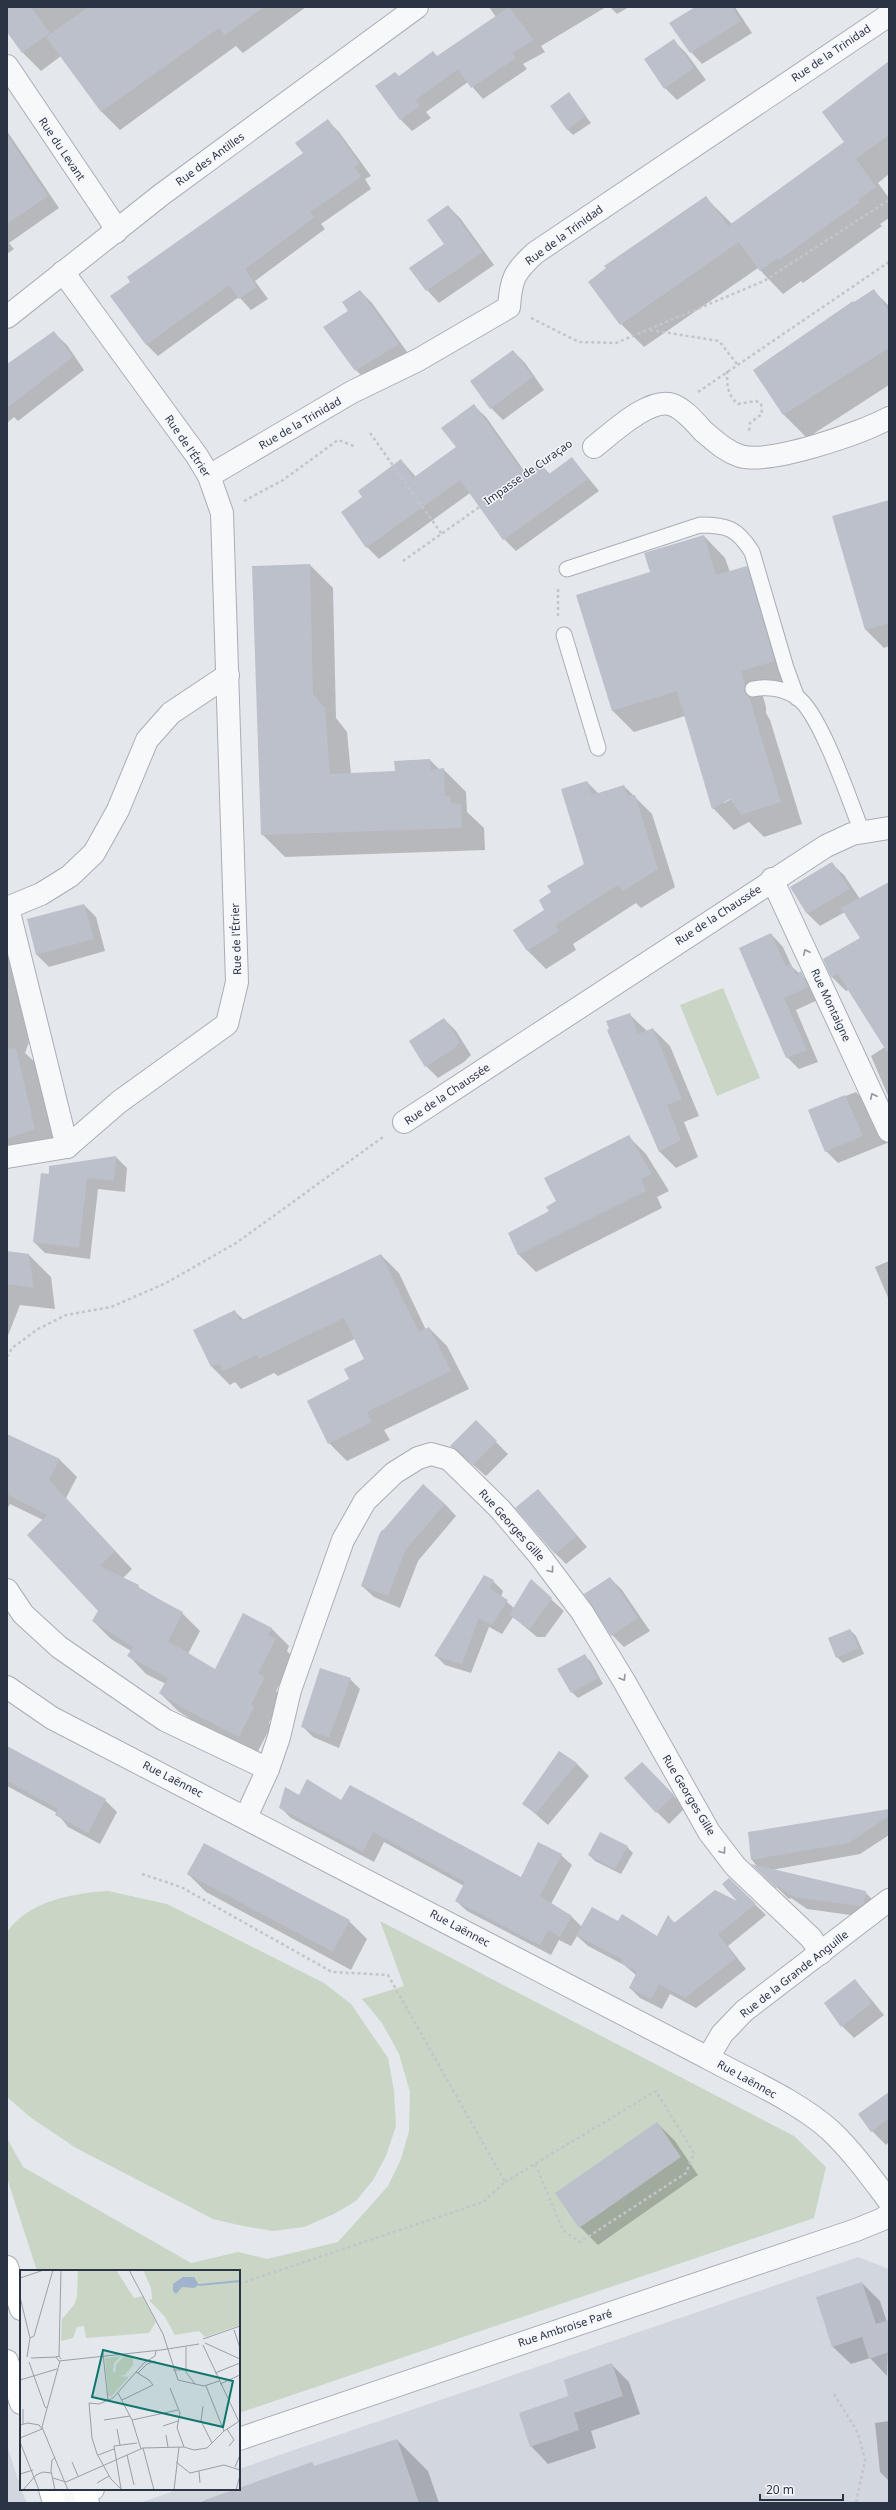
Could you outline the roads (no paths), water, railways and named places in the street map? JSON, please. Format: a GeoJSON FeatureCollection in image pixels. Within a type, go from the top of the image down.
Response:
{"type":"FeatureCollection","features":[{"type":"Feature","properties":{"kind":"main road"},"geometry":{"type":"LineString","coordinates":[[7,2267],[20,2306]]}},
{"type":"Feature","properties":{"kind":"main road"},"geometry":{"type":"LineString","coordinates":[[7,2362],[20,2400]]}},
{"type":"Feature","properties":{"kind":"main road"},"geometry":{"type":"LineString","coordinates":[[50,2490],[54,2503]]}},
{"type":"Feature","properties":{"kind":"street","name":"Rue des Antilles"},"geometry":{"type":"LineString","coordinates":[[7,317],[161,195],[417,7]]}},
{"type":"Feature","properties":{"kind":"street","name":"Rue de la Trinidad"},"geometry":{"type":"LineString","coordinates":[[209,476],[352,392],[418,360],[509,307],[511,284],[518,269],[536,253],[889,15]]}},
{"type":"Feature","properties":{"kind":"street","name":"Rue du Levant"},"geometry":{"type":"LineString","coordinates":[[7,66],[110,219],[116,232]]}},
{"type":"Feature","properties":{"kind":"street","name":"Rue de l'Étrier"},"geometry":{"type":"LineString","coordinates":[[63,272],[209,476],[222,513],[237,982],[227,1024],[119,1102],[67,1147]]}},
{"type":"Feature","properties":{"kind":"street"},"geometry":{"type":"LineString","coordinates":[[594,448],[645,407],[672,404],[683,411],[720,446],[741,456],[767,456],[811,448],[889,418]]}},
{"type":"Feature","properties":{"kind":"street"},"geometry":{"type":"LineString","coordinates":[[7,1157],[67,1147],[8,908],[41,894],[70,876],[94,853],[118,810],[147,740],[171,714],[228,675]]}},
{"type":"Feature","properties":{"kind":"street","name":"Rue de la Chaussée"},"geometry":{"type":"LineString","coordinates":[[404,1122],[772,879],[826,846],[852,834],[889,828]]}},
{"type":"Feature","properties":{"kind":"street","name":"Rue Montaigne"},"geometry":{"type":"LineString","coordinates":[[772,879],[889,1131]]}},
{"type":"Feature","properties":{"kind":"street","name":"Rue Georges Gille"},"geometry":{"type":"LineString","coordinates":[[246,1817],[268,1769],[279,1737],[290,1690],[343,1540],[365,1501],[394,1472],[418,1458],[431,1454],[449,1459],[500,1509],[539,1555],[582,1612],[624,1681],[682,1787],[709,1832],[735,1866],[811,1938],[821,1953]]}},
{"type":"Feature","properties":{"kind":"street"},"geometry":{"type":"LineString","coordinates":[[7,1590],[23,1614],[59,1647],[165,1720],[268,1769]]}},
{"type":"Feature","properties":{"kind":"street","name":"Rue Laënnec"},"geometry":{"type":"LineString","coordinates":[[7,1687],[52,1718],[246,1817],[708,2058],[804,2111],[830,2130],[857,2158],[889,2201]]}},
{"type":"Feature","properties":{"kind":"street","name":"Rue de la Grande Anguille"},"geometry":{"type":"LineString","coordinates":[[708,2058],[722,2034],[744,2011],[889,1900]]}},
{"type":"Feature","properties":{"kind":"street","name":"Rue Ambroise Paré"},"geometry":{"type":"LineString","coordinates":[[240,2439],[856,2230],[883,2219],[889,2214]]}},
{"type":"Feature","properties":{"kind":"street"},"geometry":{"type":"LineString","coordinates":[[54,2503],[87,2493]]}},
{"type":"Feature","properties":{"kind":"lane"},"geometry":{"type":"LineString","coordinates":[[567,570],[700,525],[721,525],[732,530],[743,539],[752,552],[786,668],[797,698],[815,720],[831,753],[862,832]]}},
{"type":"Feature","properties":{"kind":"lane"},"geometry":{"type":"LineString","coordinates":[[564,635],[598,748]]}},
{"type":"Feature","properties":{"kind":"lane"},"geometry":{"type":"LineString","coordinates":[[753,689],[765,687],[778,689],[797,698]]}}]}
